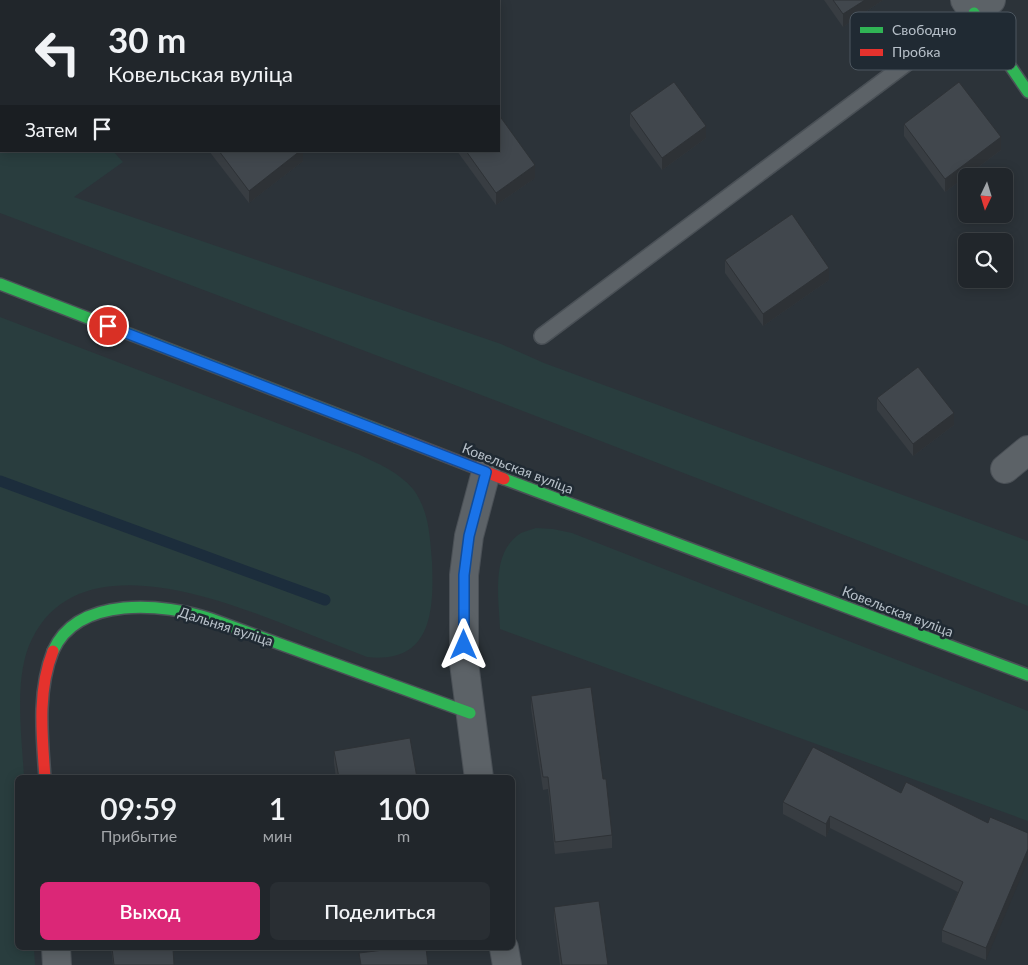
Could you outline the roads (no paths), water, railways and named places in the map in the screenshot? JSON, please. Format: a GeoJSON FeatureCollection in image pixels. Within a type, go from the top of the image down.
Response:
{"type":"FeatureCollection","features":[{"type":"Feature","properties":{"kind":"main road"},"geometry":{"type":"LineString","coordinates":[[1015,70],[1028,92]]}},
{"type":"Feature","properties":{"kind":"main road","name":"Ковельская вуліца"},"geometry":{"type":"LineString","coordinates":[[0,284],[486,472],[1028,676]]}},
{"type":"Feature","properties":{"kind":"main road","name":"Дальняя вуліца"},"geometry":{"type":"LineString","coordinates":[[45,775],[42,697],[48,668],[58,642],[78,622],[107,610],[140,606],[176,609],[211,619],[470,713]]}},
{"type":"Feature","properties":{"kind":"street"},"geometry":{"type":"LineString","coordinates":[[1004,470],[1028,450]]}},
{"type":"Feature","properties":{"kind":"street"},"geometry":{"type":"LineString","coordinates":[[480,775],[464,663],[464,575],[469,536],[486,472]]}},
{"type":"Feature","properties":{"kind":"street"},"geometry":{"type":"LineString","coordinates":[[56,950],[57,965]]}},
{"type":"Feature","properties":{"kind":"street"},"geometry":{"type":"LineString","coordinates":[[504,950],[507,965]]}},
{"type":"Feature","properties":{"kind":"lane"},"geometry":{"type":"LineString","coordinates":[[966,12],[976,4]]}},
{"type":"Feature","properties":{"kind":"lane"},"geometry":{"type":"LineString","coordinates":[[542,336],[890,70]]}},
{"type":"Feature","properties":{"kind":"waterway"},"geometry":{"type":"LineString","coordinates":[[0,481],[325,600]]}}]}
